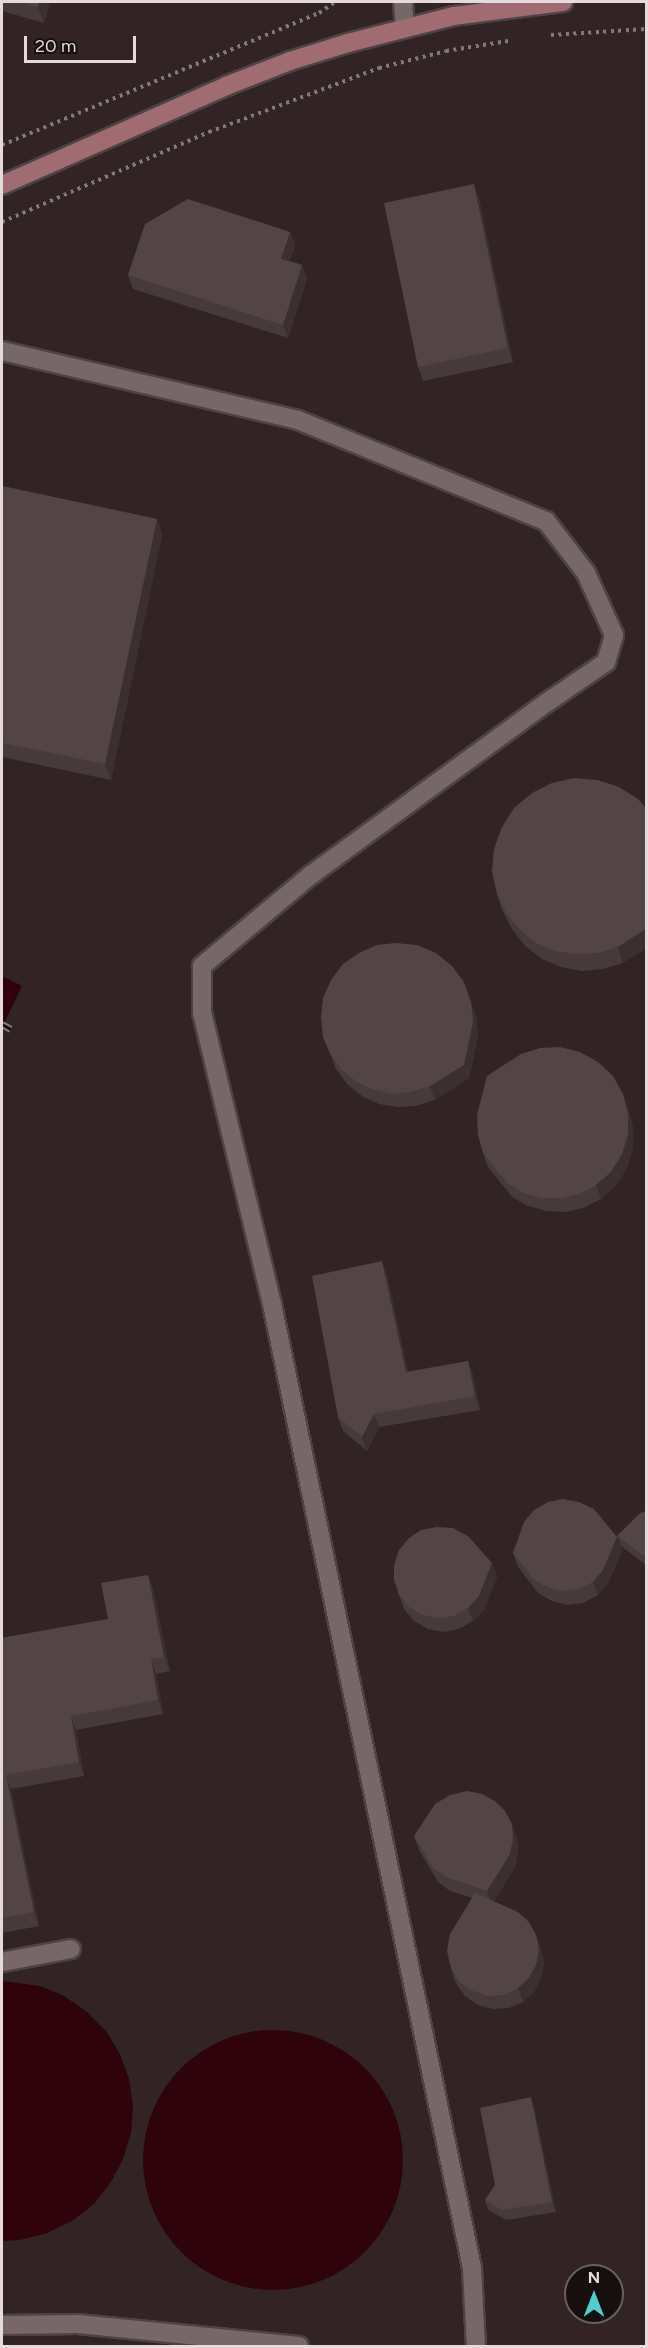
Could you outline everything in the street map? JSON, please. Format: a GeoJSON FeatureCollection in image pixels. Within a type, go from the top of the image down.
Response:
{"type":"FeatureCollection","features":[{"type":"Feature","properties":{"kind":"street"},"geometry":{"type":"LineString","coordinates":[[403,2],[405,28]]}},
{"type":"Feature","properties":{"kind":"street"},"geometry":{"type":"LineString","coordinates":[[2,185],[226,86],[348,43],[405,28],[503,8],[563,2]]}},
{"type":"Feature","properties":{"kind":"street"},"geometry":{"type":"LineString","coordinates":[[2,351],[298,420],[546,521],[586,573],[614,635],[606,662],[536,710],[311,875],[202,966],[202,1012],[272,1304],[472,2268],[476,2346]]}},
{"type":"Feature","properties":{"kind":"street"},"geometry":{"type":"LineString","coordinates":[[2,1962],[71,1949]]}},
{"type":"Feature","properties":{"kind":"street"},"geometry":{"type":"LineString","coordinates":[[2,2325],[78,2324],[299,2346]]}},
{"type":"Feature","properties":{"kind":"path"},"geometry":{"type":"LineString","coordinates":[[2,144],[319,13],[335,2]]}},
{"type":"Feature","properties":{"kind":"path"},"geometry":{"type":"LineString","coordinates":[[548,35],[646,29]]}},
{"type":"Feature","properties":{"kind":"path"},"geometry":{"type":"LineString","coordinates":[[2,222],[209,132],[379,68],[446,51],[515,39]]}},
{"type":"Feature","properties":{"kind":"shaded area"},"geometry":{"type":"Polygon","coordinates":[[[2,976],[22,986],[2,1028],[2,976]]]}},
{"type":"Feature","properties":{"kind":"shaded area"},"geometry":{"type":"Polygon","coordinates":[[[2,1981],[40,1986],[64,1996],[87,2012],[106,2031],[120,2054],[129,2079],[133,2106],[131,2133],[123,2159],[111,2182],[94,2204],[72,2221],[47,2233],[20,2240],[2,2241],[2,1981]]]}},
{"type":"Feature","properties":{"kind":"shaded area"},"geometry":{"type":"Polygon","coordinates":[[[260,2030],[286,2030],[311,2035],[334,2045],[356,2059],[374,2077],[388,2099],[398,2122],[403,2160],[398,2198],[388,2221],[374,2243],[356,2261],[334,2275],[311,2285],[286,2290],[260,2290],[235,2285],[212,2275],[190,2261],[172,2243],[158,2221],[148,2198],[143,2173],[143,2147],[148,2122],[158,2099],[172,2077],[190,2059],[212,2045],[235,2035],[260,2030]]]}},
{"type":"Feature","properties":{"kind":"building"},"geometry":{"type":"Polygon","coordinates":[[[19,2],[39,2],[38,7],[19,2]]]}},
{"type":"Feature","properties":{"kind":"building"},"geometry":{"type":"Polygon","coordinates":[[[474,184],[508,348],[418,367],[384,203],[474,184]]]}},
{"type":"Feature","properties":{"kind":"building"},"geometry":{"type":"Polygon","coordinates":[[[188,199],[290,232],[281,259],[302,265],[283,325],[128,275],[145,224],[188,199]]]}},
{"type":"Feature","properties":{"kind":"building"},"geometry":{"type":"Polygon","coordinates":[[[2,486],[157,519],[105,764],[2,743],[2,486]]]}},
{"type":"Feature","properties":{"kind":"building"},"geometry":{"type":"Polygon","coordinates":[[[574,778],[597,780],[619,787],[638,799],[646,808],[646,929],[618,947],[598,953],[576,954],[555,951],[536,943],[519,929],[506,913],[497,894],[492,871],[494,849],[502,827],[514,808],[532,793],[552,783],[574,778]]]}},
{"type":"Feature","properties":{"kind":"building"},"geometry":{"type":"Polygon","coordinates":[[[396,943],[417,945],[436,953],[452,966],[464,982],[471,1002],[473,1022],[464,1065],[430,1086],[411,1092],[393,1094],[374,1090],[357,1082],[342,1070],[331,1055],[323,1037],[321,1017],[323,998],[331,980],[343,964],[377,945],[396,943]]]}},
{"type":"Feature","properties":{"kind":"building"},"geometry":{"type":"Polygon","coordinates":[[[560,1047],[580,1052],[598,1062],[613,1076],[623,1094],[628,1114],[628,1135],[622,1154],[611,1172],[596,1185],[579,1194],[560,1198],[541,1198],[523,1193],[507,1183],[483,1153],[478,1135],[477,1115],[487,1076],[521,1054],[540,1048],[560,1047]]]}},
{"type":"Feature","properties":{"kind":"building"},"geometry":{"type":"Polygon","coordinates":[[[382,1261],[406,1372],[468,1361],[475,1396],[374,1414],[362,1437],[338,1417],[312,1276],[382,1261]]]}},
{"type":"Feature","properties":{"kind":"building"},"geometry":{"type":"Polygon","coordinates":[[[563,1499],[579,1502],[594,1509],[617,1537],[603,1570],[593,1582],[578,1589],[562,1591],[547,1587],[533,1579],[513,1553],[524,1522],[534,1510],[548,1502],[563,1499]]]}},
{"type":"Feature","properties":{"kind":"building"},"geometry":{"type":"Polygon","coordinates":[[[646,1511],[646,1556],[644,1556],[617,1536],[640,1513],[646,1511]]]}},
{"type":"Feature","properties":{"kind":"building"},"geometry":{"type":"Polygon","coordinates":[[[436,1527],[453,1528],[468,1536],[492,1563],[479,1596],[468,1608],[454,1616],[438,1618],[423,1615],[409,1607],[399,1595],[394,1580],[394,1565],[399,1550],[409,1538],[421,1530],[436,1527]]]}},
{"type":"Feature","properties":{"kind":"building"},"geometry":{"type":"Polygon","coordinates":[[[148,1575],[164,1657],[151,1659],[158,1700],[71,1716],[79,1762],[6,1775],[34,1912],[2,1918],[2,1638],[108,1619],[101,1583],[148,1575]]]}},
{"type":"Feature","properties":{"kind":"building"},"geometry":{"type":"Polygon","coordinates":[[[467,1791],[482,1794],[495,1801],[505,1811],[512,1824],[513,1839],[510,1854],[487,1891],[446,1877],[433,1868],[414,1836],[435,1804],[450,1795],[467,1791]]]}},
{"type":"Feature","properties":{"kind":"building"},"geometry":{"type":"Polygon","coordinates":[[[475,1893],[518,1912],[529,1922],[536,1935],[539,1950],[536,1965],[529,1978],[518,1988],[504,1995],[488,1996],[473,1991],[460,1983],[451,1968],[447,1951],[450,1934],[475,1893]]]}},
{"type":"Feature","properties":{"kind":"building"},"geometry":{"type":"Polygon","coordinates":[[[531,2097],[552,2202],[502,2210],[485,2200],[495,2185],[480,2108],[531,2097]]]}},
{"type":"Feature","properties":{"kind":"railway"},"geometry":{"type":"LineString","coordinates":[[2,1024],[11,1029]]}}]}
